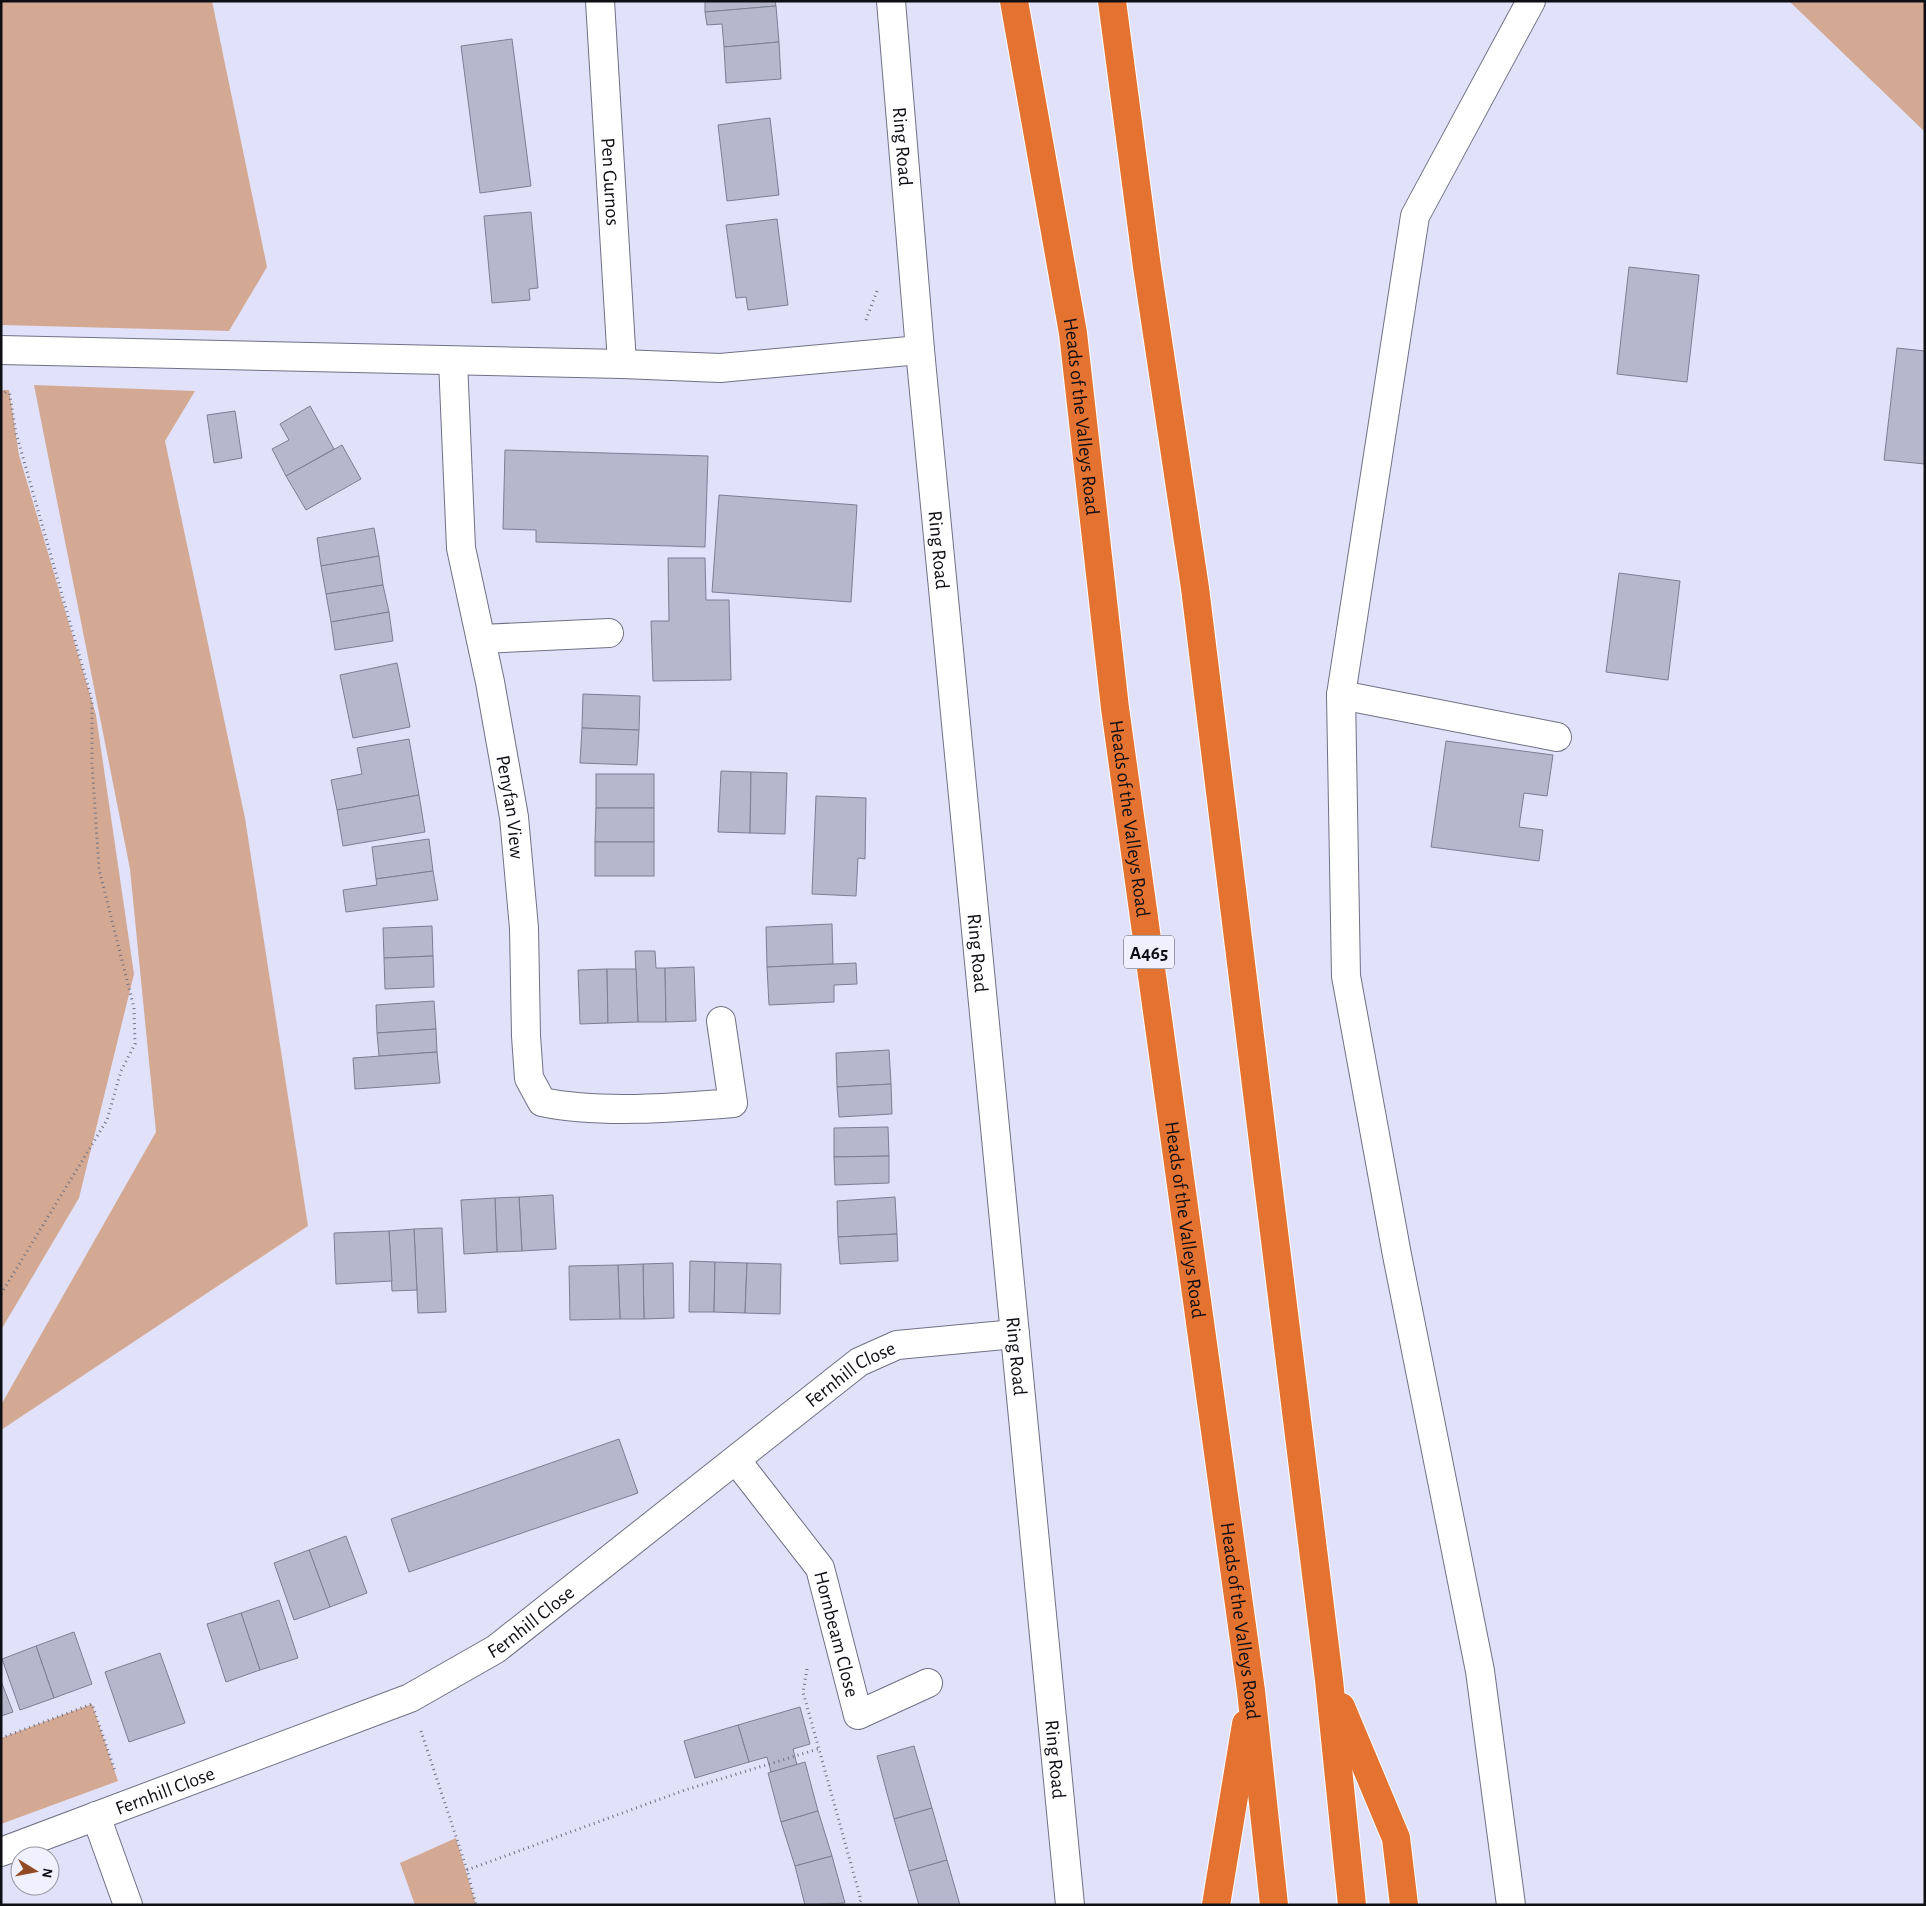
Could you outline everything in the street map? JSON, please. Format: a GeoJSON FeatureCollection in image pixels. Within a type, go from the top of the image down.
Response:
{"type":"FeatureCollection","features":[{"type":"Feature","properties":{"kind":"highway","name":"Heads of the Valleys Road"},"geometry":{"type":"LineString","coordinates":[[1014,1],[1073,333],[1114,708],[1251,1691],[1274,1905]]}},
{"type":"Feature","properties":{"kind":"highway"},"geometry":{"type":"LineString","coordinates":[[1112,1],[1147,267],[1195,588],[1330,1680],[1352,1905]]}},
{"type":"Feature","properties":{"kind":"highway"},"geometry":{"type":"LineString","coordinates":[[1330,1680],[1396,1838],[1404,1905]]}},
{"type":"Feature","properties":{"kind":"highway"},"geometry":{"type":"LineString","coordinates":[[1216,1905],[1251,1691]]}},
{"type":"Feature","properties":{"kind":"street","name":"Pen Gurnos"},"geometry":{"type":"LineString","coordinates":[[600,1],[622,364]]}},
{"type":"Feature","properties":{"kind":"street","name":"Ring Road"},"geometry":{"type":"LineString","coordinates":[[891,1],[920,350],[1070,1905]]}},
{"type":"Feature","properties":{"kind":"street"},"geometry":{"type":"LineString","coordinates":[[1511,1905],[1480,1670],[1399,1264],[1346,976],[1341,695],[1415,216],[1530,1]]}},
{"type":"Feature","properties":{"kind":"street"},"geometry":{"type":"LineString","coordinates":[[1,350],[622,364],[720,368],[920,350]]}},
{"type":"Feature","properties":{"kind":"street","name":"Penyfan View"},"geometry":{"type":"LineString","coordinates":[[453,361],[461,548],[481,638],[514,817],[524,928],[526,1036],[529,1078],[542,1102],[572,1108],[693,1106],[733,1103],[721,1021]]}},
{"type":"Feature","properties":{"kind":"street"},"geometry":{"type":"LineString","coordinates":[[481,638],[610,633]]}},
{"type":"Feature","properties":{"kind":"street"},"geometry":{"type":"LineString","coordinates":[[1341,695],[1557,737]]}},
{"type":"Feature","properties":{"kind":"street","name":"Fernhill Close"},"geometry":{"type":"LineString","coordinates":[[1,1852],[410,1698],[496,1649],[860,1362],[897,1345],[1015,1334]]}},
{"type":"Feature","properties":{"kind":"street","name":"Hornbeam Close"},"geometry":{"type":"LineString","coordinates":[[736,1460],[820,1568],[858,1715],[928,1683]]}},
{"type":"Feature","properties":{"kind":"street"},"geometry":{"type":"LineString","coordinates":[[96,1816],[128,1905]]}},
{"type":"Feature","properties":{"kind":"path"},"geometry":{"type":"LineString","coordinates":[[1,1294],[106,1120],[121,1071],[135,1044],[134,1008],[99,869],[92,781],[92,700],[16,433],[9,390]]}},
{"type":"Feature","properties":{"kind":"path"},"geometry":{"type":"LineString","coordinates":[[838,1635],[808,1667],[803,1692],[863,1905]]}},
{"type":"Feature","properties":{"kind":"path"},"geometry":{"type":"LineString","coordinates":[[410,1698],[467,1870],[476,1905]]}},
{"type":"Feature","properties":{"kind":"path"},"geometry":{"type":"LineString","coordinates":[[1,1738],[92,1704],[126,1805]]}},
{"type":"Feature","properties":{"kind":"path"},"geometry":{"type":"LineString","coordinates":[[467,1870],[685,1790],[818,1749]]}},
{"type":"Feature","properties":{"kind":"path"},"geometry":{"type":"LineString","coordinates":[[858,1905],[862,1900]]}},
{"type":"Feature","properties":{"kind":"shaded area"},"geometry":{"type":"Polygon","coordinates":[[[1,1],[212,1],[267,267],[229,331],[1,325],[1,1]]]}},
{"type":"Feature","properties":{"kind":"shaded area"},"geometry":{"type":"Polygon","coordinates":[[[1789,1],[1925,1],[1925,132],[1789,1]]]}},
{"type":"Feature","properties":{"kind":"shaded area"},"geometry":{"type":"Polygon","coordinates":[[[34,385],[195,391],[165,441],[245,818],[308,1226],[1,1430],[1,1405],[156,1132],[130,869],[34,385]]]}},
{"type":"Feature","properties":{"kind":"shaded area"},"geometry":{"type":"Polygon","coordinates":[[[1,390],[9,390],[19,455],[96,715],[134,974],[79,1198],[1,1330],[1,390]]]}},
{"type":"Feature","properties":{"kind":"shaded area"},"geometry":{"type":"Polygon","coordinates":[[[92,1704],[118,1781],[1,1824],[1,1738],[92,1704]]]}},
{"type":"Feature","properties":{"kind":"shaded area"},"geometry":{"type":"Polygon","coordinates":[[[456,1838],[476,1905],[415,1905],[400,1863],[456,1838]]]}},
{"type":"Feature","properties":{"kind":"building"},"geometry":{"type":"Polygon","coordinates":[[[705,1],[775,1],[776,6],[705,12],[705,1]]]}},
{"type":"Feature","properties":{"kind":"building"},"geometry":{"type":"Polygon","coordinates":[[[776,6],[779,42],[724,47],[722,24],[707,25],[705,12],[776,6]]]}},
{"type":"Feature","properties":{"kind":"building"},"geometry":{"type":"Polygon","coordinates":[[[512,39],[531,186],[480,193],[461,46],[512,39]]]}},
{"type":"Feature","properties":{"kind":"building"},"geometry":{"type":"Polygon","coordinates":[[[779,42],[781,79],[726,83],[724,47],[779,42]]]}},
{"type":"Feature","properties":{"kind":"building"},"geometry":{"type":"Polygon","coordinates":[[[770,118],[779,195],[727,201],[718,125],[770,118]]]}},
{"type":"Feature","properties":{"kind":"building"},"geometry":{"type":"Polygon","coordinates":[[[531,212],[538,288],[529,289],[530,300],[492,303],[484,216],[531,212]]]}},
{"type":"Feature","properties":{"kind":"building"},"geometry":{"type":"Polygon","coordinates":[[[777,219],[788,305],[748,310],[746,297],[736,298],[726,225],[777,219]]]}},
{"type":"Feature","properties":{"kind":"building"},"geometry":{"type":"Polygon","coordinates":[[[1629,267],[1699,275],[1687,382],[1617,374],[1629,267]]]}},
{"type":"Feature","properties":{"kind":"building"},"geometry":{"type":"Polygon","coordinates":[[[1897,348],[1925,351],[1925,464],[1884,460],[1897,348]]]}},
{"type":"Feature","properties":{"kind":"building"},"geometry":{"type":"Polygon","coordinates":[[[310,406],[334,449],[286,476],[272,449],[289,440],[280,424],[310,406]]]}},
{"type":"Feature","properties":{"kind":"building"},"geometry":{"type":"Polygon","coordinates":[[[235,411],[242,458],[214,463],[207,415],[235,411]]]}},
{"type":"Feature","properties":{"kind":"building"},"geometry":{"type":"Polygon","coordinates":[[[342,445],[361,479],[306,510],[286,476],[342,445]]]}},
{"type":"Feature","properties":{"kind":"building"},"geometry":{"type":"Polygon","coordinates":[[[505,450],[708,456],[705,547],[536,542],[536,530],[503,529],[505,450]]]}},
{"type":"Feature","properties":{"kind":"building"},"geometry":{"type":"Polygon","coordinates":[[[719,495],[857,505],[851,602],[712,592],[719,495]]]}},
{"type":"Feature","properties":{"kind":"building"},"geometry":{"type":"Polygon","coordinates":[[[374,528],[379,556],[321,566],[317,538],[374,528]]]}},
{"type":"Feature","properties":{"kind":"building"},"geometry":{"type":"Polygon","coordinates":[[[379,556],[383,585],[326,594],[321,566],[379,556]]]}},
{"type":"Feature","properties":{"kind":"building"},"geometry":{"type":"Polygon","coordinates":[[[668,558],[705,558],[706,600],[729,600],[731,680],[653,681],[651,621],[669,621],[668,558]]]}},
{"type":"Feature","properties":{"kind":"building"},"geometry":{"type":"Polygon","coordinates":[[[1619,573],[1680,581],[1668,680],[1606,672],[1619,573]]]}},
{"type":"Feature","properties":{"kind":"building"},"geometry":{"type":"Polygon","coordinates":[[[383,585],[389,612],[331,622],[326,594],[383,585]]]}},
{"type":"Feature","properties":{"kind":"building"},"geometry":{"type":"Polygon","coordinates":[[[389,612],[393,641],[335,650],[331,622],[389,612]]]}},
{"type":"Feature","properties":{"kind":"building"},"geometry":{"type":"Polygon","coordinates":[[[397,663],[410,727],[353,738],[340,675],[397,663]]]}},
{"type":"Feature","properties":{"kind":"building"},"geometry":{"type":"Polygon","coordinates":[[[583,694],[640,696],[639,730],[582,728],[583,694]]]}},
{"type":"Feature","properties":{"kind":"building"},"geometry":{"type":"Polygon","coordinates":[[[582,728],[639,730],[637,765],[580,763],[582,728]]]}},
{"type":"Feature","properties":{"kind":"building"},"geometry":{"type":"Polygon","coordinates":[[[409,739],[419,795],[337,810],[331,780],[362,774],[357,748],[409,739]]]}},
{"type":"Feature","properties":{"kind":"building"},"geometry":{"type":"Polygon","coordinates":[[[1446,741],[1553,755],[1547,796],[1524,793],[1519,827],[1543,830],[1539,861],[1431,847],[1446,741]]]}},
{"type":"Feature","properties":{"kind":"building"},"geometry":{"type":"Polygon","coordinates":[[[721,771],[751,772],[750,833],[718,832],[721,771]]]}},
{"type":"Feature","properties":{"kind":"building"},"geometry":{"type":"Polygon","coordinates":[[[751,772],[787,773],[785,834],[750,833],[751,772]]]}},
{"type":"Feature","properties":{"kind":"building"},"geometry":{"type":"Polygon","coordinates":[[[596,774],[654,774],[654,808],[596,808],[596,774]]]}},
{"type":"Feature","properties":{"kind":"building"},"geometry":{"type":"Polygon","coordinates":[[[419,795],[425,832],[343,846],[337,810],[419,795]]]}},
{"type":"Feature","properties":{"kind":"building"},"geometry":{"type":"Polygon","coordinates":[[[816,796],[866,798],[865,859],[858,858],[856,896],[812,894],[816,796]]]}},
{"type":"Feature","properties":{"kind":"building"},"geometry":{"type":"Polygon","coordinates":[[[596,808],[654,808],[654,842],[595,842],[596,808]]]}},
{"type":"Feature","properties":{"kind":"building"},"geometry":{"type":"Polygon","coordinates":[[[429,839],[433,871],[376,879],[372,847],[429,839]]]}},
{"type":"Feature","properties":{"kind":"building"},"geometry":{"type":"Polygon","coordinates":[[[595,842],[654,842],[654,876],[595,876],[595,842]]]}},
{"type":"Feature","properties":{"kind":"building"},"geometry":{"type":"Polygon","coordinates":[[[433,871],[438,900],[346,912],[343,890],[377,885],[376,879],[433,871]]]}},
{"type":"Feature","properties":{"kind":"building"},"geometry":{"type":"Polygon","coordinates":[[[832,924],[833,964],[767,967],[766,927],[832,924]]]}},
{"type":"Feature","properties":{"kind":"building"},"geometry":{"type":"Polygon","coordinates":[[[432,926],[433,956],[384,958],[383,928],[432,926]]]}},
{"type":"Feature","properties":{"kind":"building"},"geometry":{"type":"Polygon","coordinates":[[[635,951],[655,951],[656,968],[665,968],[666,1022],[638,1022],[635,951]]]}},
{"type":"Feature","properties":{"kind":"building"},"geometry":{"type":"Polygon","coordinates":[[[433,956],[434,987],[385,989],[384,958],[433,956]]]}},
{"type":"Feature","properties":{"kind":"building"},"geometry":{"type":"Polygon","coordinates":[[[856,963],[857,984],[834,985],[834,1002],[769,1005],[767,967],[856,963]]]}},
{"type":"Feature","properties":{"kind":"building"},"geometry":{"type":"Polygon","coordinates":[[[694,967],[696,1021],[666,1022],[665,968],[694,967]]]}},
{"type":"Feature","properties":{"kind":"building"},"geometry":{"type":"Polygon","coordinates":[[[607,969],[608,1023],[580,1024],[578,970],[607,969]]]}},
{"type":"Feature","properties":{"kind":"building"},"geometry":{"type":"Polygon","coordinates":[[[607,969],[636,969],[638,1022],[608,1023],[607,969]]]}},
{"type":"Feature","properties":{"kind":"building"},"geometry":{"type":"Polygon","coordinates":[[[434,1001],[436,1029],[377,1033],[376,1005],[434,1001]]]}},
{"type":"Feature","properties":{"kind":"building"},"geometry":{"type":"Polygon","coordinates":[[[436,1029],[437,1052],[379,1056],[377,1033],[436,1029]]]}},
{"type":"Feature","properties":{"kind":"building"},"geometry":{"type":"Polygon","coordinates":[[[889,1050],[891,1084],[837,1087],[836,1053],[889,1050]]]}},
{"type":"Feature","properties":{"kind":"building"},"geometry":{"type":"Polygon","coordinates":[[[437,1052],[440,1083],[355,1089],[353,1058],[437,1052]]]}},
{"type":"Feature","properties":{"kind":"building"},"geometry":{"type":"Polygon","coordinates":[[[891,1084],[892,1114],[839,1117],[837,1087],[891,1084]]]}},
{"type":"Feature","properties":{"kind":"building"},"geometry":{"type":"Polygon","coordinates":[[[888,1127],[889,1156],[834,1157],[834,1128],[888,1127]]]}},
{"type":"Feature","properties":{"kind":"building"},"geometry":{"type":"Polygon","coordinates":[[[889,1156],[889,1183],[835,1185],[834,1157],[889,1156]]]}},
{"type":"Feature","properties":{"kind":"building"},"geometry":{"type":"Polygon","coordinates":[[[553,1195],[556,1249],[522,1251],[519,1197],[553,1195]]]}},
{"type":"Feature","properties":{"kind":"building"},"geometry":{"type":"Polygon","coordinates":[[[519,1197],[522,1251],[497,1252],[495,1198],[519,1197]]]}},
{"type":"Feature","properties":{"kind":"building"},"geometry":{"type":"Polygon","coordinates":[[[895,1197],[897,1234],[838,1237],[837,1201],[895,1197]]]}},
{"type":"Feature","properties":{"kind":"building"},"geometry":{"type":"Polygon","coordinates":[[[495,1198],[497,1252],[464,1254],[461,1200],[495,1198]]]}},
{"type":"Feature","properties":{"kind":"building"},"geometry":{"type":"Polygon","coordinates":[[[442,1228],[446,1312],[418,1313],[414,1229],[442,1228]]]}},
{"type":"Feature","properties":{"kind":"building"},"geometry":{"type":"Polygon","coordinates":[[[414,1229],[417,1290],[392,1291],[389,1231],[414,1229]]]}},
{"type":"Feature","properties":{"kind":"building"},"geometry":{"type":"Polygon","coordinates":[[[389,1231],[392,1281],[336,1284],[334,1233],[389,1231]]]}},
{"type":"Feature","properties":{"kind":"building"},"geometry":{"type":"Polygon","coordinates":[[[897,1234],[898,1261],[840,1264],[838,1237],[897,1234]]]}},
{"type":"Feature","properties":{"kind":"building"},"geometry":{"type":"Polygon","coordinates":[[[690,1261],[715,1262],[714,1312],[689,1312],[690,1261]]]}},
{"type":"Feature","properties":{"kind":"building"},"geometry":{"type":"Polygon","coordinates":[[[715,1262],[747,1263],[745,1313],[714,1312],[715,1262]]]}},
{"type":"Feature","properties":{"kind":"building"},"geometry":{"type":"Polygon","coordinates":[[[673,1263],[674,1318],[644,1319],[643,1264],[673,1263]]]}},
{"type":"Feature","properties":{"kind":"building"},"geometry":{"type":"Polygon","coordinates":[[[747,1263],[781,1264],[780,1314],[745,1313],[747,1263]]]}},
{"type":"Feature","properties":{"kind":"building"},"geometry":{"type":"Polygon","coordinates":[[[643,1264],[644,1319],[620,1319],[618,1265],[643,1264]]]}},
{"type":"Feature","properties":{"kind":"building"},"geometry":{"type":"Polygon","coordinates":[[[618,1265],[620,1319],[570,1320],[569,1266],[618,1265]]]}},
{"type":"Feature","properties":{"kind":"building"},"geometry":{"type":"Polygon","coordinates":[[[619,1439],[638,1493],[409,1572],[391,1519],[619,1439]]]}},
{"type":"Feature","properties":{"kind":"building"},"geometry":{"type":"Polygon","coordinates":[[[346,1536],[367,1593],[330,1607],[309,1550],[346,1536]]]}},
{"type":"Feature","properties":{"kind":"building"},"geometry":{"type":"Polygon","coordinates":[[[309,1550],[330,1607],[294,1620],[274,1563],[309,1550]]]}},
{"type":"Feature","properties":{"kind":"building"},"geometry":{"type":"Polygon","coordinates":[[[279,1600],[298,1658],[260,1670],[241,1613],[279,1600]]]}},
{"type":"Feature","properties":{"kind":"building"},"geometry":{"type":"Polygon","coordinates":[[[241,1613],[260,1670],[226,1682],[207,1624],[241,1613]]]}},
{"type":"Feature","properties":{"kind":"building"},"geometry":{"type":"Polygon","coordinates":[[[74,1632],[92,1684],[54,1698],[36,1646],[74,1632]]]}},
{"type":"Feature","properties":{"kind":"building"},"geometry":{"type":"Polygon","coordinates":[[[36,1646],[54,1698],[20,1710],[2,1659],[36,1646]]]}},
{"type":"Feature","properties":{"kind":"building"},"geometry":{"type":"Polygon","coordinates":[[[160,1653],[185,1723],[129,1742],[105,1672],[160,1653]]]}},
{"type":"Feature","properties":{"kind":"building"},"geometry":{"type":"Polygon","coordinates":[[[1,1681],[13,1712],[1,1716],[1,1681]]]}},
{"type":"Feature","properties":{"kind":"building"},"geometry":{"type":"Polygon","coordinates":[[[800,1707],[810,1744],[793,1749],[797,1765],[771,1772],[767,1757],[749,1762],[738,1725],[800,1707]]]}},
{"type":"Feature","properties":{"kind":"building"},"geometry":{"type":"Polygon","coordinates":[[[738,1725],[749,1762],[695,1778],[684,1741],[738,1725]]]}},
{"type":"Feature","properties":{"kind":"building"},"geometry":{"type":"Polygon","coordinates":[[[914,1746],[932,1808],[894,1819],[877,1756],[914,1746]]]}},
{"type":"Feature","properties":{"kind":"building"},"geometry":{"type":"Polygon","coordinates":[[[805,1762],[818,1811],[781,1822],[768,1773],[805,1762]]]}},
{"type":"Feature","properties":{"kind":"building"},"geometry":{"type":"Polygon","coordinates":[[[932,1808],[947,1860],[909,1871],[894,1819],[932,1808]]]}},
{"type":"Feature","properties":{"kind":"building"},"geometry":{"type":"Polygon","coordinates":[[[818,1811],[832,1856],[795,1866],[781,1822],[818,1811]]]}},
{"type":"Feature","properties":{"kind":"building"},"geometry":{"type":"Polygon","coordinates":[[[832,1856],[845,1903],[805,1905],[795,1866],[832,1856]]]}},
{"type":"Feature","properties":{"kind":"building"},"geometry":{"type":"Polygon","coordinates":[[[947,1860],[960,1905],[919,1905],[909,1871],[947,1860]]]}}]}
